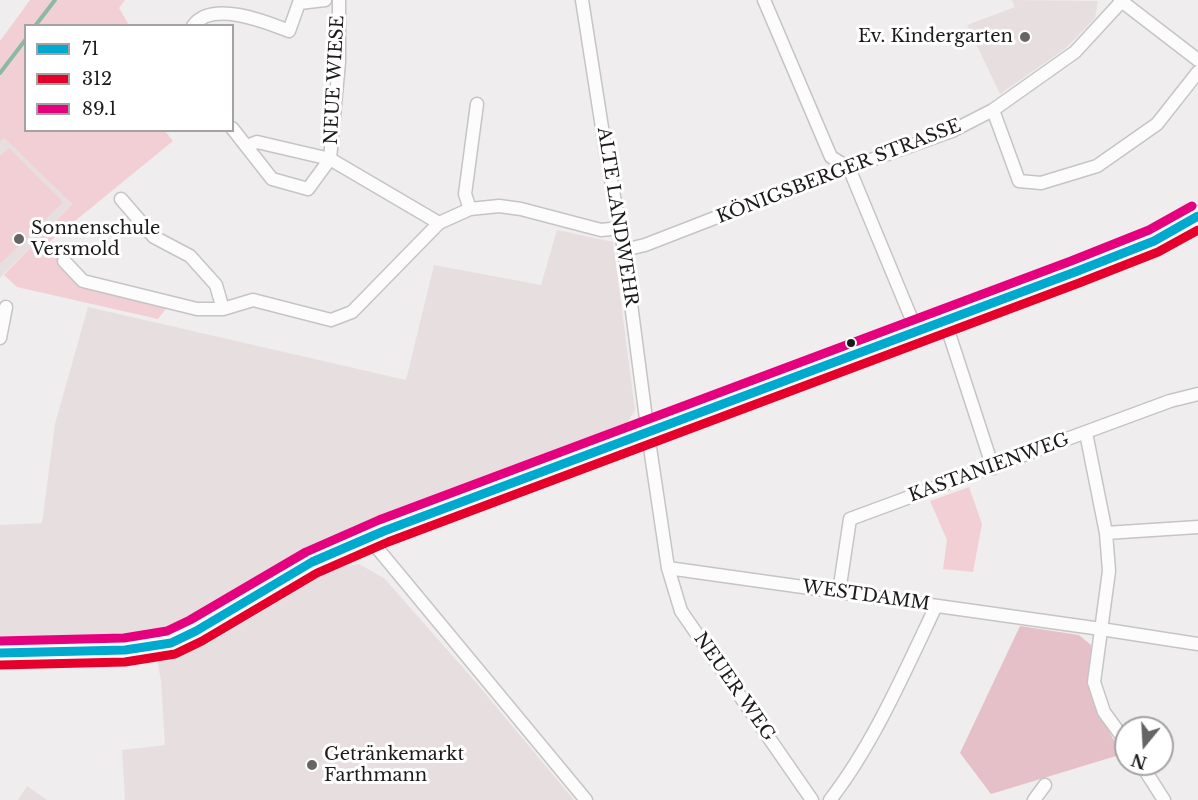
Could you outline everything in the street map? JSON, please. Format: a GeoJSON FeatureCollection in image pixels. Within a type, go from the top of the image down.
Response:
{"type":"FeatureCollection","features":[{"type":"Feature","properties":{"kind":"main road"},"geometry":{"type":"LineString","coordinates":[[0,654],[125,650],[171,643],[196,631],[312,562],[371,536],[648,434],[1154,241],[1198,216]]}},
{"type":"Feature","properties":{"kind":"street"},"geometry":{"type":"LineString","coordinates":[[194,24],[197,17],[208,11],[224,9],[236,10],[290,31],[299,3],[325,0]]}},
{"type":"Feature","properties":{"kind":"street","name":"NEUE WIESE"},"geometry":{"type":"LineString","coordinates":[[234,130],[272,179],[308,189],[330,159],[339,62],[339,0]]}},
{"type":"Feature","properties":{"kind":"street","name":"ALTE LANDWEHR"},"geometry":{"type":"LineString","coordinates":[[582,0],[606,153],[621,228],[648,434]]}},
{"type":"Feature","properties":{"kind":"street"},"geometry":{"type":"LineString","coordinates":[[764,0],[831,157],[849,168],[917,332]]}},
{"type":"Feature","properties":{"kind":"street"},"geometry":{"type":"LineString","coordinates":[[1121,1],[1198,60]]}},
{"type":"Feature","properties":{"kind":"street","name":"KÖNIGSBERGER STRASSE"},"geometry":{"type":"LineString","coordinates":[[624,250],[645,245],[952,131],[993,110],[1075,52],[1121,1]]}},
{"type":"Feature","properties":{"kind":"street"},"geometry":{"type":"LineString","coordinates":[[993,110],[1019,181],[1041,183],[1097,166],[1140,136],[1157,123],[1198,72]]}},
{"type":"Feature","properties":{"kind":"street"},"geometry":{"type":"LineString","coordinates":[[470,209],[465,194],[477,104]]}},
{"type":"Feature","properties":{"kind":"street","name":"NEUE WIESE"},"geometry":{"type":"LineString","coordinates":[[247,146],[257,142],[330,159],[439,223]]}},
{"type":"Feature","properties":{"kind":"street"},"geometry":{"type":"LineString","coordinates":[[121,199],[154,237],[190,256],[216,285],[223,309]]}},
{"type":"Feature","properties":{"kind":"street"},"geometry":{"type":"LineString","coordinates":[[64,261],[83,281],[197,309],[223,309],[253,300],[331,320],[352,312],[439,223],[470,209],[499,206],[521,209],[601,230],[621,228]]}},
{"type":"Feature","properties":{"kind":"street"},"geometry":{"type":"LineString","coordinates":[[0,338],[6,307]]}},
{"type":"Feature","properties":{"kind":"street"},"geometry":{"type":"LineString","coordinates":[[945,321],[993,468]]}},
{"type":"Feature","properties":{"kind":"street","name":"KASTANIENWEG"},"geometry":{"type":"LineString","coordinates":[[839,592],[850,519],[1170,401],[1198,394]]}},
{"type":"Feature","properties":{"kind":"street"},"geometry":{"type":"LineString","coordinates":[[1086,433],[1106,533],[1108,571],[1094,682],[1104,712],[1114,726]]}},
{"type":"Feature","properties":{"kind":"street"},"geometry":{"type":"LineString","coordinates":[[648,434],[668,568]]}},
{"type":"Feature","properties":{"kind":"street"},"geometry":{"type":"LineString","coordinates":[[1106,533],[1198,527]]}},
{"type":"Feature","properties":{"kind":"street"},"geometry":{"type":"LineString","coordinates":[[371,536],[378,549],[586,800]]}},
{"type":"Feature","properties":{"kind":"street","name":"WESTDAMM"},"geometry":{"type":"LineString","coordinates":[[668,568],[1198,644]]}},
{"type":"Feature","properties":{"kind":"street","name":"NEUER WEG"},"geometry":{"type":"LineString","coordinates":[[668,568],[681,611],[812,800]]}},
{"type":"Feature","properties":{"kind":"street"},"geometry":{"type":"LineString","coordinates":[[830,800],[849,776],[936,606]]}},
{"type":"Feature","properties":{"kind":"street"},"geometry":{"type":"LineString","coordinates":[[1149,776],[1164,800]]}},
{"type":"Feature","properties":{"kind":"street"},"geometry":{"type":"LineString","coordinates":[[1034,800],[1045,785]]}},
{"type":"Feature","properties":{"kind":"shaded area"},"geometry":{"type":"Polygon","coordinates":[[[30,0],[125,0],[119,8],[128,24],[24,24],[24,132],[166,132],[173,141],[48,243],[58,259],[80,284],[168,306],[158,319],[17,287],[4,275],[72,204],[4,138],[0,141],[0,41],[30,0]]]}},
{"type":"Feature","properties":{"kind":"shaded area","name":"Ev. Kindergarten"},"geometry":{"type":"Polygon","coordinates":[[[1012,0],[1098,1],[1095,18],[1066,48],[1000,94],[967,25],[1015,7],[1012,0]]]}},
{"type":"Feature","properties":{"kind":"shaded area","name":"Sonnenschule Versmold"},"geometry":{"type":"Polygon","coordinates":[[[3,137],[72,204],[0,278],[0,141],[3,137]]]}},
{"type":"Feature","properties":{"kind":"shaded area","name":"Sonnenschule Versmold"},"geometry":{"type":"Polygon","coordinates":[[[9,148],[63,202],[0,264],[0,156],[9,148]]]}},
{"type":"Feature","properties":{"kind":"shaded area"},"geometry":{"type":"Polygon","coordinates":[[[557,230],[613,242],[635,410],[623,430],[373,524],[310,554],[183,626],[125,642],[0,640],[0,525],[42,523],[55,424],[88,307],[406,380],[434,265],[541,285],[557,230]]]}},
{"type":"Feature","properties":{"kind":"shaded area"},"geometry":{"type":"Polygon","coordinates":[[[969,487],[982,524],[973,572],[943,569],[947,540],[930,501],[969,487]]]}},
{"type":"Feature","properties":{"kind":"shaded area"},"geometry":{"type":"Polygon","coordinates":[[[359,564],[384,578],[473,679],[574,800],[125,800],[122,750],[165,745],[161,680],[157,660],[206,645],[335,568],[359,564]]]}},
{"type":"Feature","properties":{"kind":"shaded area"},"geometry":{"type":"Polygon","coordinates":[[[1020,626],[1079,635],[1091,645],[1091,694],[1114,740],[1114,757],[991,794],[960,753],[1020,626]]]}},
{"type":"Feature","properties":{"kind":"shaded area"},"geometry":{"type":"Polygon","coordinates":[[[27,786],[47,800],[18,800],[27,786]]]}},
{"type":"Feature","properties":{"kind":"waterway"},"geometry":{"type":"LineString","coordinates":[[37,24],[55,0]]}},
{"type":"Feature","properties":{"kind":"waterway"},"geometry":{"type":"LineString","coordinates":[[0,73],[24,42]]}},
{"type":"Feature","properties":{"kind":"transit line","name":"89.1"},"geometry":{"type":"LineString","coordinates":[[0,641],[124,638],[167,631],[190,620],[306,552],[379,520],[1071,261],[1149,230],[1192,206]]}},
{"type":"Feature","properties":{"kind":"transit line","name":"71"},"geometry":{"type":"LineString","coordinates":[[0,653],[125,650],[171,643],[196,631],[312,562],[384,531],[1075,272],[1154,241],[1198,216]]}},
{"type":"Feature","properties":{"kind":"transit line","name":"312"},"geometry":{"type":"LineString","coordinates":[[0,665],[125,662],[175,654],[202,641],[317,573],[388,542],[1079,283],[1158,252],[1198,230]]}},
{"type":"Feature","properties":{"kind":"place","name":"Ev. Kindergarten"},"geometry":{"type":"Point","coordinates":[1025,37]}},
{"type":"Feature","properties":{"kind":"place","name":"Sonnenschule Versmold"},"geometry":{"type":"Point","coordinates":[19,239]}},
{"type":"Feature","properties":{"kind":"place","name":"Getränkemarkt Farthmann"},"geometry":{"type":"Point","coordinates":[312,765]}}]}
